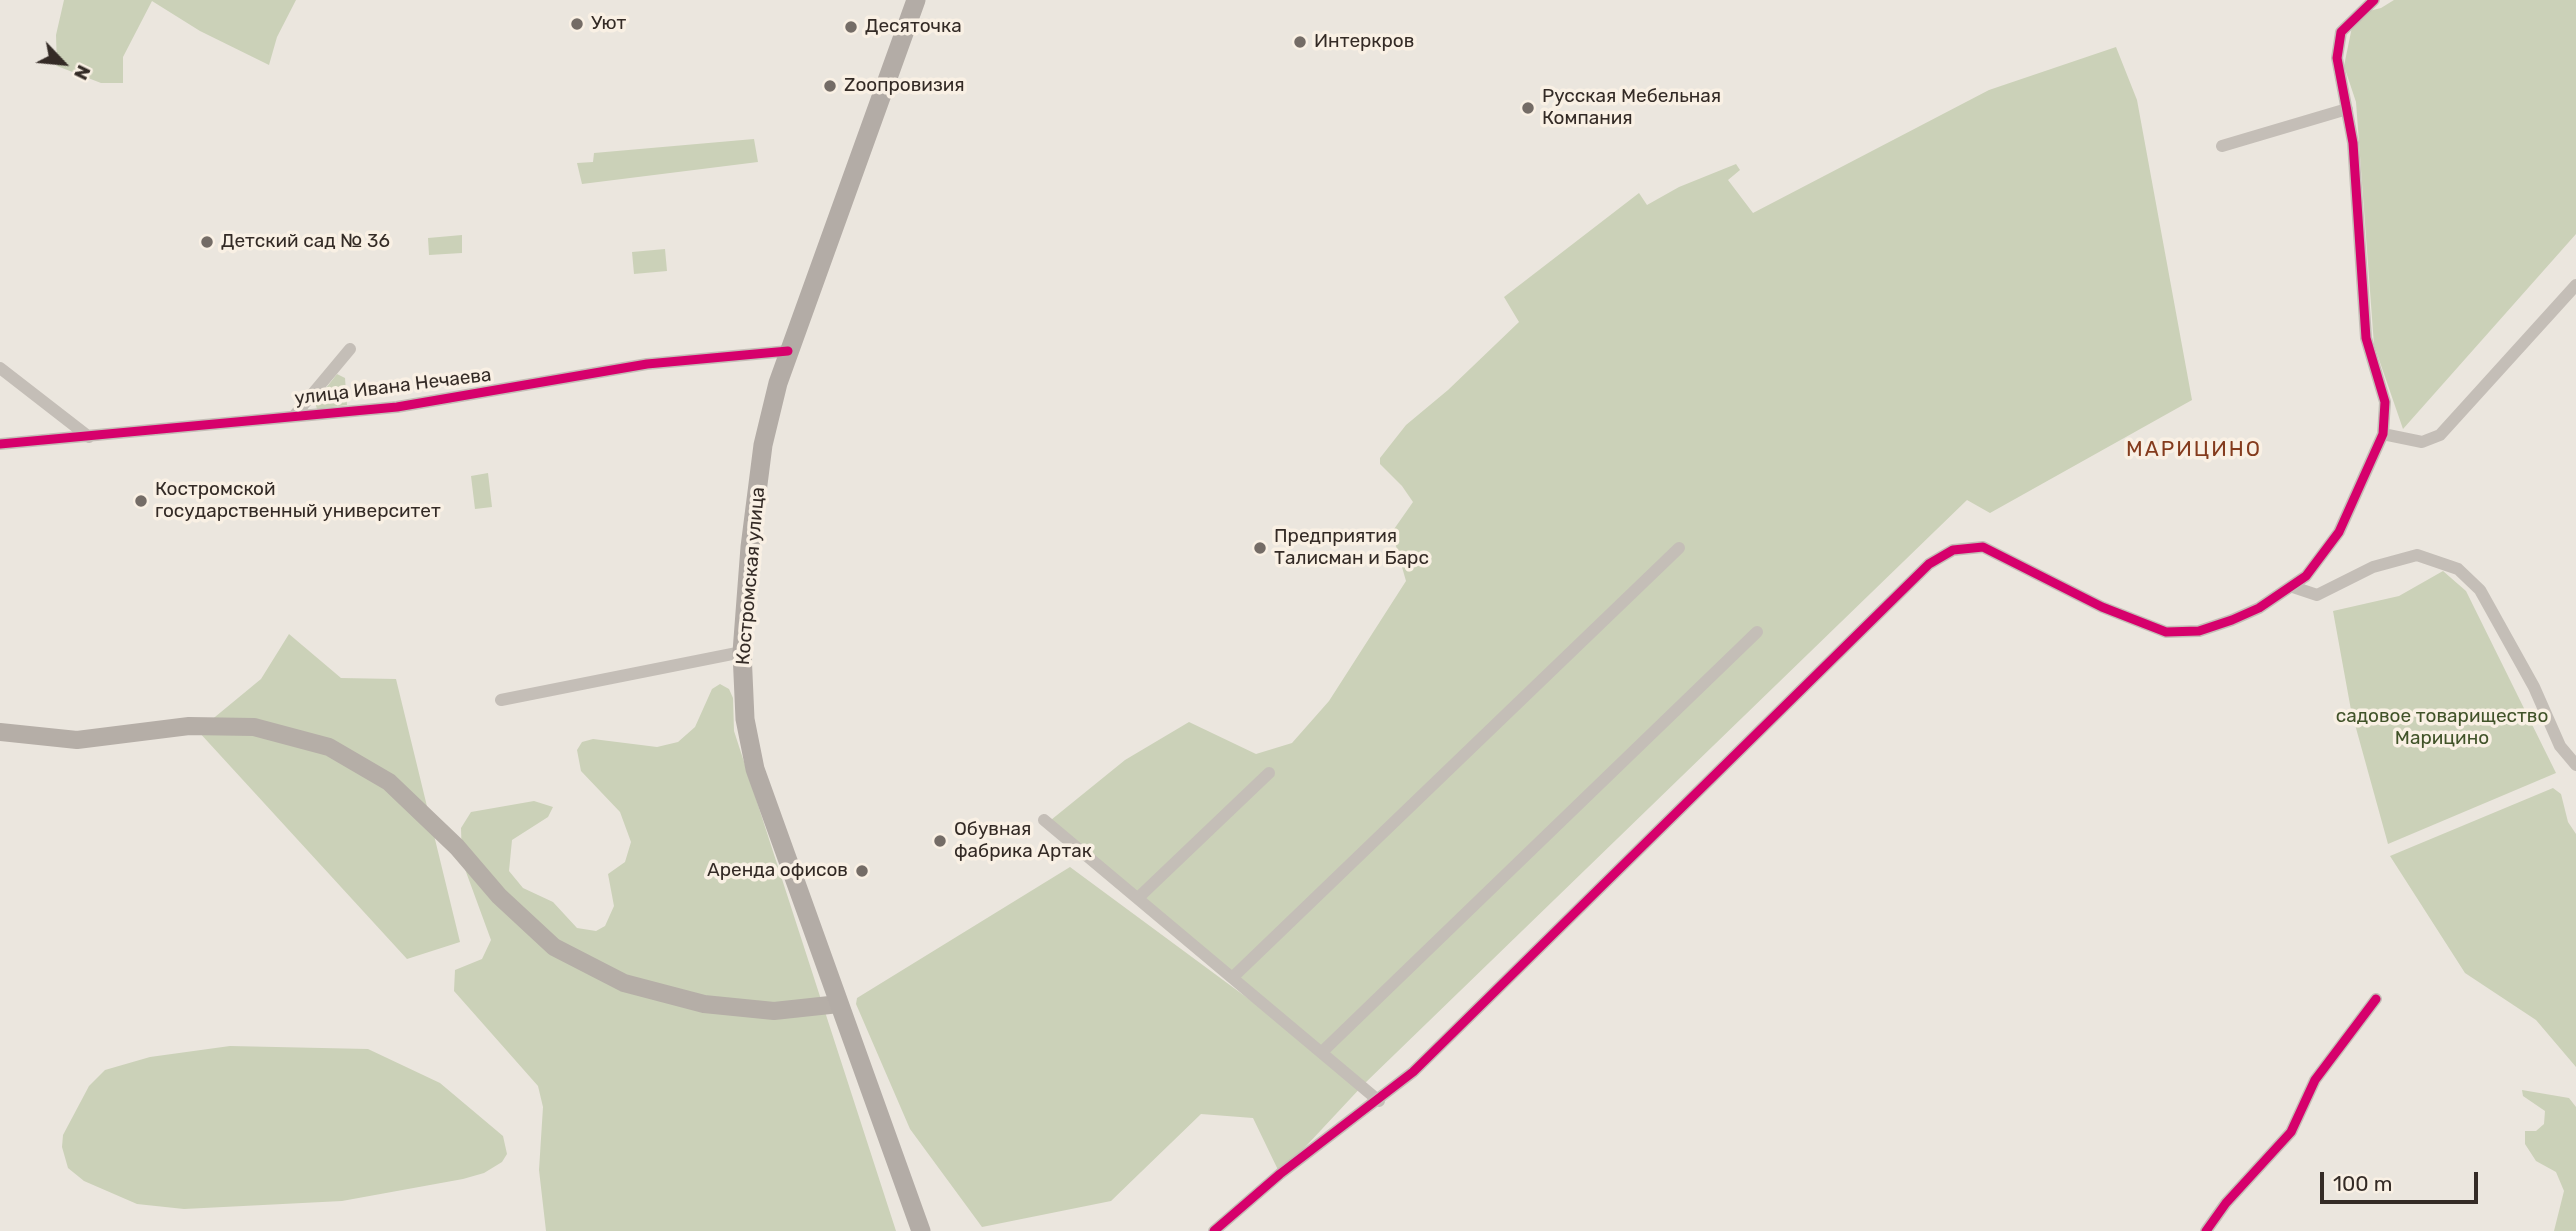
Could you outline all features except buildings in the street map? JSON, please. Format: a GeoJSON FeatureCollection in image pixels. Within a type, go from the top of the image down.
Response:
{"type":"FeatureCollection","features":[{"type":"Feature","properties":{"kind":"main road","name":"Костромская улица"},"geometry":{"type":"LineString","coordinates":[[915,0],[788,351],[763,445],[750,547],[742,652],[745,719],[755,769],[921,1231]]}},
{"type":"Feature","properties":{"kind":"main road"},"geometry":{"type":"LineString","coordinates":[[0,732],[77,740],[189,726],[254,727],[328,747],[389,782],[457,847],[499,897],[554,947],[624,983],[704,1004],[774,1012],[839,1004]]}},
{"type":"Feature","properties":{"kind":"street"},"geometry":{"type":"LineString","coordinates":[[1214,1231],[1280,1174],[1378,1101],[1423,1062],[1929,564],[1953,550],[1975,545],[1995,551],[2102,607],[2166,632],[2199,631],[2232,620],[2294,587],[2306,576],[2339,532],[2383,434],[2385,402],[2366,338],[2353,143],[2337,44],[2341,32],[2374,0]]}},
{"type":"Feature","properties":{"kind":"street"},"geometry":{"type":"LineString","coordinates":[[2222,146],[2347,109]]}},
{"type":"Feature","properties":{"kind":"street"},"geometry":{"type":"LineString","coordinates":[[2383,434],[2422,442],[2440,435],[2576,285]]}},
{"type":"Feature","properties":{"kind":"street"},"geometry":{"type":"LineString","coordinates":[[294,416],[350,349]]}},
{"type":"Feature","properties":{"kind":"street","name":"улица Ивана Нечаева"},"geometry":{"type":"LineString","coordinates":[[0,444],[465,398],[647,364],[788,351]]}},
{"type":"Feature","properties":{"kind":"street"},"geometry":{"type":"LineString","coordinates":[[0,368],[89,437]]}},
{"type":"Feature","properties":{"kind":"street"},"geometry":{"type":"LineString","coordinates":[[1233,977],[1679,548]]}},
{"type":"Feature","properties":{"kind":"street"},"geometry":{"type":"LineString","coordinates":[[2294,587],[2317,595],[2373,567],[2417,555],[2458,569],[2480,590],[2533,687],[2560,746],[2576,765]]}},
{"type":"Feature","properties":{"kind":"street"},"geometry":{"type":"LineString","coordinates":[[1322,1052],[1757,632]]}},
{"type":"Feature","properties":{"kind":"street"},"geometry":{"type":"LineString","coordinates":[[501,700],[742,652]]}},
{"type":"Feature","properties":{"kind":"street"},"geometry":{"type":"LineString","coordinates":[[1139,897],[1269,773]]}},
{"type":"Feature","properties":{"kind":"street"},"geometry":{"type":"LineString","coordinates":[[1044,820],[1139,897],[1378,1101]]}},
{"type":"Feature","properties":{"kind":"street"},"geometry":{"type":"LineString","coordinates":[[2206,1231],[2226,1203],[2291,1132],[2315,1080],[2375,999]]}},
{"type":"Feature","properties":{"kind":"green space"},"geometry":{"type":"Polygon","coordinates":[[[64,0],[296,0],[277,37],[269,65],[200,31],[152,1],[123,57],[123,83],[101,83],[57,66],[56,35],[64,0]]]}},
{"type":"Feature","properties":{"kind":"green space"},"geometry":{"type":"Polygon","coordinates":[[[2394,0],[2576,0],[2576,234],[2403,429],[2374,345],[2356,102],[2344,66],[2352,27],[2369,11],[2394,0]]]}},
{"type":"Feature","properties":{"kind":"green space"},"geometry":{"type":"Polygon","coordinates":[[[2116,47],[2137,100],[2192,400],[1990,513],[1967,500],[1364,1084],[1280,1174],[1253,1118],[1201,1114],[1111,1201],[982,1227],[910,1129],[856,1004],[857,998],[1070,867],[1349,1073],[1046,824],[1125,760],[1189,722],[1256,754],[1292,743],[1329,701],[1406,581],[1392,532],[1413,502],[1402,486],[1380,464],[1380,458],[1406,425],[1448,390],[1519,322],[1504,297],[1639,193],[1647,205],[1679,187],[1736,164],[1740,170],[1728,180],[1753,213],[1989,90],[2116,47]]]}},
{"type":"Feature","properties":{"kind":"green space"},"geometry":{"type":"Polygon","coordinates":[[[754,139],[758,162],[582,184],[577,163],[593,162],[594,153],[754,139]]]}},
{"type":"Feature","properties":{"kind":"green space"},"geometry":{"type":"Polygon","coordinates":[[[462,235],[462,253],[429,255],[428,238],[462,235]]]}},
{"type":"Feature","properties":{"kind":"green space"},"geometry":{"type":"Polygon","coordinates":[[[665,249],[667,271],[634,274],[632,252],[665,249]]]}},
{"type":"Feature","properties":{"kind":"green space"},"geometry":{"type":"Polygon","coordinates":[[[337,374],[345,378],[347,405],[317,409],[315,402],[337,374]]]}},
{"type":"Feature","properties":{"kind":"green space"},"geometry":{"type":"Polygon","coordinates":[[[488,473],[492,507],[475,509],[471,476],[488,473]]]}},
{"type":"Feature","properties":{"kind":"green space","name":"садовое товарищество Марицино"},"geometry":{"type":"Polygon","coordinates":[[[2443,571],[2466,591],[2556,773],[2388,844],[2351,710],[2333,611],[2399,596],[2443,571]]]}},
{"type":"Feature","properties":{"kind":"green space"},"geometry":{"type":"Polygon","coordinates":[[[289,634],[341,678],[396,679],[460,942],[407,959],[198,731],[261,679],[289,634]]]}},
{"type":"Feature","properties":{"kind":"green space"},"geometry":{"type":"Polygon","coordinates":[[[720,684],[729,689],[733,698],[734,731],[896,1231],[546,1231],[539,1170],[543,1107],[538,1086],[454,991],[455,970],[482,959],[491,940],[462,861],[461,828],[471,812],[534,801],[553,807],[548,817],[512,840],[509,871],[523,888],[553,902],[577,928],[596,931],[605,926],[614,906],[608,874],[625,862],[631,842],[620,812],[581,771],[577,750],[582,742],[593,739],[657,747],[678,742],[695,727],[712,689],[720,684]]]}},
{"type":"Feature","properties":{"kind":"green space"},"geometry":{"type":"Polygon","coordinates":[[[2553,788],[2561,794],[2568,822],[2576,834],[2576,1067],[2536,1020],[2465,973],[2390,856],[2553,788]]]}},
{"type":"Feature","properties":{"kind":"green space"},"geometry":{"type":"Polygon","coordinates":[[[230,1046],[368,1049],[440,1083],[503,1136],[507,1154],[502,1162],[484,1173],[463,1179],[342,1201],[184,1209],[137,1204],[84,1181],[68,1168],[62,1147],[63,1135],[89,1086],[105,1070],[150,1057],[230,1046]]]}},
{"type":"Feature","properties":{"kind":"green space"},"geometry":{"type":"Polygon","coordinates":[[[2522,1090],[2569,1098],[2576,1107],[2576,1231],[2554,1231],[2564,1191],[2556,1172],[2536,1161],[2525,1144],[2525,1131],[2536,1131],[2544,1124],[2545,1111],[2523,1096],[2522,1090]]]}},
{"type":"Feature","properties":{"kind":"cycle path"},"geometry":{"type":"LineString","coordinates":[[1214,1231],[1280,1174],[1413,1072],[1929,564],[1953,550],[1983,547],[2102,607],[2166,632],[2199,631],[2232,620],[2259,608],[2306,576],[2339,532],[2383,434],[2385,402],[2366,338],[2353,143],[2337,58],[2341,32],[2374,0]]}},
{"type":"Feature","properties":{"kind":"cycle path"},"geometry":{"type":"LineString","coordinates":[[0,444],[397,407],[647,364],[788,351]]}},
{"type":"Feature","properties":{"kind":"cycle path"},"geometry":{"type":"LineString","coordinates":[[2206,1231],[2226,1203],[2291,1132],[2315,1080],[2376,999]]}},
{"type":"Feature","properties":{"kind":"place","name":"Уют"},"geometry":{"type":"Point","coordinates":[577,24]}},
{"type":"Feature","properties":{"kind":"place","name":"Десяточка"},"geometry":{"type":"Point","coordinates":[851,27]}},
{"type":"Feature","properties":{"kind":"place","name":"Интеркров"},"geometry":{"type":"Point","coordinates":[1300,42]}},
{"type":"Feature","properties":{"kind":"place","name":"Zоопровизия"},"geometry":{"type":"Point","coordinates":[830,86]}},
{"type":"Feature","properties":{"kind":"place","name":"Русская Мебельная Компания"},"geometry":{"type":"Point","coordinates":[1528,108]}},
{"type":"Feature","properties":{"kind":"place","name":"Детский сад № 36"},"geometry":{"type":"Point","coordinates":[207,242]}},
{"type":"Feature","properties":{"kind":"place","name":"Костромской государственный университет"},"geometry":{"type":"Point","coordinates":[141,501]}},
{"type":"Feature","properties":{"kind":"place","name":"Предприятия Талисман и Барс"},"geometry":{"type":"Point","coordinates":[1260,548]}},
{"type":"Feature","properties":{"kind":"place","name":"Обувная фабрика Артак"},"geometry":{"type":"Point","coordinates":[940,841]}},
{"type":"Feature","properties":{"kind":"place","name":"Аренда офисов"},"geometry":{"type":"Point","coordinates":[862,871]}},
{"type":"Feature","properties":{"kind":"district","name":"МАРИЦИНО"},"geometry":{"type":"Point","coordinates":[2194,450]}}]}
